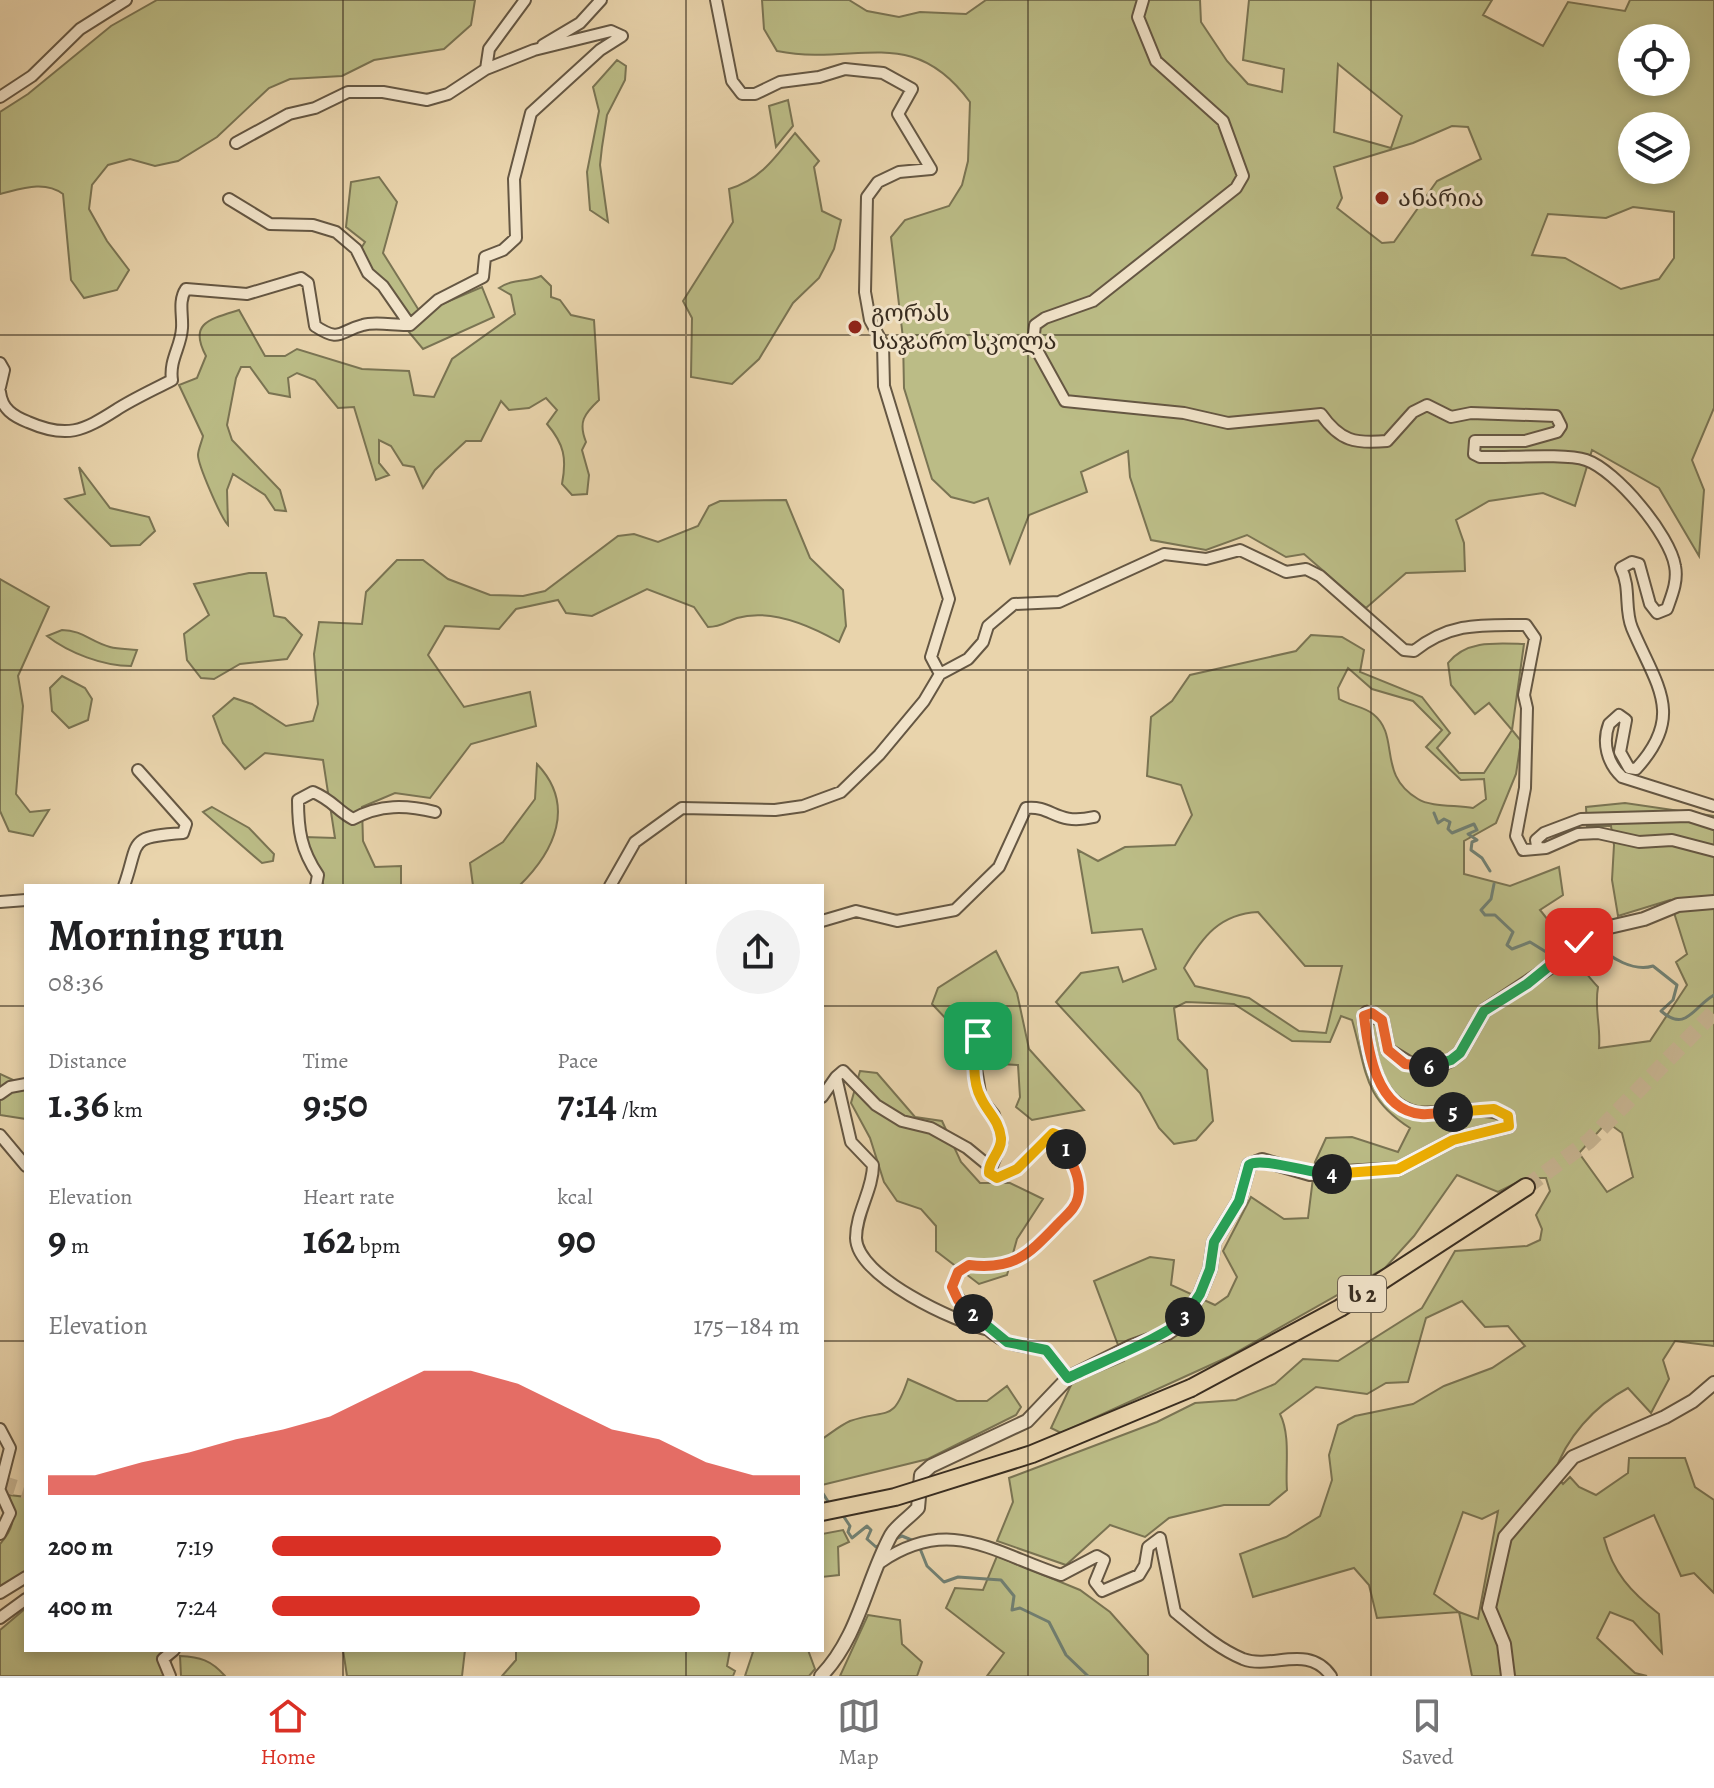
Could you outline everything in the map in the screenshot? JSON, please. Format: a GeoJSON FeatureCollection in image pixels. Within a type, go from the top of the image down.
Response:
{"type":"FeatureCollection","features":[{"type":"Feature","properties":{"kind":"highway","name":"ს 2"},"geometry":{"type":"LineString","coordinates":[[824,1512],[895,1497],[1032,1454],[1191,1388],[1340,1308],[1526,1187]]}},
{"type":"Feature","properties":{"kind":"street"},"geometry":{"type":"LineString","coordinates":[[0,97],[32,76],[80,29],[126,0]]}},
{"type":"Feature","properties":{"kind":"street"},"geometry":{"type":"LineString","coordinates":[[486,69],[489,49],[525,0]]}},
{"type":"Feature","properties":{"kind":"street"},"geometry":{"type":"LineString","coordinates":[[534,50],[580,23],[601,0]]}},
{"type":"Feature","properties":{"kind":"street"},"geometry":{"type":"LineString","coordinates":[[716,0],[732,81],[742,94],[755,94],[780,82],[819,77],[845,69],[883,73],[912,89],[898,114],[931,169],[899,172],[878,182],[867,197],[865,292],[870,320],[883,344],[884,386],[949,599],[931,657],[940,674]]}},
{"type":"Feature","properties":{"kind":"street"},"geometry":{"type":"LineString","coordinates":[[1143,0],[1138,17],[1156,61],[1223,121],[1243,176],[1236,188],[1093,301],[1035,325],[1033,343],[1065,401],[1184,413],[1228,423],[1321,414],[1336,435],[1358,444],[1387,441],[1413,412],[1427,405],[1451,417],[1471,413],[1556,416],[1561,426],[1557,432],[1525,441],[1475,441],[1474,454],[1480,457],[1584,460],[1619,480],[1672,553],[1676,570],[1674,588],[1667,609],[1661,612],[1657,613],[1650,604],[1639,564],[1632,562],[1621,568],[1629,590],[1631,626],[1660,690],[1663,721],[1657,744],[1636,769],[1629,768],[1620,752],[1626,720],[1619,715],[1609,724],[1606,746],[1612,765],[1622,777],[1714,806]]}},
{"type":"Feature","properties":{"kind":"street"},"geometry":{"type":"LineString","coordinates":[[0,363],[4,370],[1,402],[12,416],[41,428],[69,431],[92,427],[115,410],[172,380],[170,364],[182,332],[181,296],[186,289],[247,294],[301,278],[308,283],[315,326],[329,335],[340,336],[365,324],[410,325],[438,300],[483,277],[485,257],[503,250],[516,238],[514,179],[531,113],[600,50],[622,36],[611,31],[534,50],[486,69],[448,94],[427,100],[383,92],[348,92],[315,108],[289,114],[236,143]]}},
{"type":"Feature","properties":{"kind":"street"},"geometry":{"type":"LineString","coordinates":[[229,199],[270,224],[313,225],[336,232],[356,249],[368,273],[383,286],[410,325]]}},
{"type":"Feature","properties":{"kind":"street"},"geometry":{"type":"LineString","coordinates":[[611,884],[635,842],[682,808],[775,810],[803,806],[841,792],[889,743],[940,674],[968,659],[983,642],[988,626],[1014,604],[1059,602],[1164,554],[1206,559],[1240,550],[1286,572],[1306,569],[1320,576],[1404,650],[1414,651],[1435,635],[1469,626],[1526,625],[1535,638],[1524,695],[1527,708],[1525,788],[1516,836],[1523,850],[1537,846],[1546,848],[1578,834],[1598,833],[1639,842],[1672,840],[1714,851]]}},
{"type":"Feature","properties":{"kind":"street"},"geometry":{"type":"LineString","coordinates":[[124,884],[132,849],[145,838],[183,833],[186,824],[138,770]]}},
{"type":"Feature","properties":{"kind":"street"},"geometry":{"type":"LineString","coordinates":[[316,884],[318,875],[305,856],[298,833],[298,800],[313,792],[334,801],[343,814],[353,819],[386,807],[408,806],[435,812]]}},
{"type":"Feature","properties":{"kind":"street"},"geometry":{"type":"LineString","coordinates":[[824,920],[856,911],[897,921],[955,910],[999,867],[1026,808],[1036,807],[1071,822],[1094,817]]}},
{"type":"Feature","properties":{"kind":"street"},"geometry":{"type":"LineString","coordinates":[[1537,846],[1536,840],[1544,833],[1581,819],[1689,816],[1714,824]]}},
{"type":"Feature","properties":{"kind":"street"},"geometry":{"type":"LineString","coordinates":[[0,902],[24,900]]}},
{"type":"Feature","properties":{"kind":"street"},"geometry":{"type":"LineString","coordinates":[[821,1676],[833,1663],[848,1637],[890,1537],[918,1508],[921,1475],[931,1466],[1027,1421],[1068,1378],[1132,1346],[1168,1333],[1181,1324],[1200,1294],[1210,1269],[1214,1242],[1239,1201],[1249,1165],[1254,1161],[1310,1174],[1373,1173],[1398,1169],[1453,1140],[1509,1126],[1508,1116],[1494,1109],[1420,1114],[1407,1110],[1393,1099],[1378,1082],[1367,1046],[1364,1016],[1367,1013],[1382,1020],[1388,1050],[1405,1064],[1438,1066],[1460,1053],[1484,1011],[1559,961],[1588,932],[1644,919],[1678,905],[1714,902]]}},
{"type":"Feature","properties":{"kind":"street"},"geometry":{"type":"LineString","coordinates":[[1002,1016],[981,1029],[973,1050],[981,1099],[994,1115],[1002,1141],[989,1166],[989,1173],[997,1178],[1017,1169],[1053,1133],[1060,1136],[1079,1179],[1078,1198],[1072,1210],[1027,1257],[992,1268],[969,1265],[958,1272],[952,1287],[958,1300],[992,1331],[1007,1342],[1046,1350],[1068,1378]]}},
{"type":"Feature","properties":{"kind":"street"},"geometry":{"type":"LineString","coordinates":[[824,1094],[843,1071],[876,1105],[902,1121],[931,1128],[967,1148],[989,1166]]}},
{"type":"Feature","properties":{"kind":"street"},"geometry":{"type":"LineString","coordinates":[[836,1077],[851,1142],[873,1165],[856,1238],[860,1254],[871,1270],[948,1317],[992,1331]]}},
{"type":"Feature","properties":{"kind":"street"},"geometry":{"type":"LineString","coordinates":[[0,1094],[10,1087],[24,1084]]}},
{"type":"Feature","properties":{"kind":"street"},"geometry":{"type":"LineString","coordinates":[[0,1135],[24,1164]]}},
{"type":"Feature","properties":{"kind":"street"},"geometry":{"type":"LineString","coordinates":[[1508,1676],[1504,1644],[1489,1608],[1505,1537],[1573,1457],[1665,1417],[1693,1401],[1714,1383]]}},
{"type":"Feature","properties":{"kind":"street"},"geometry":{"type":"LineString","coordinates":[[0,1429],[10,1448],[0,1489],[10,1513],[0,1534]]}},
{"type":"Feature","properties":{"kind":"street"},"geometry":{"type":"LineString","coordinates":[[881,1562],[941,1537],[1023,1557],[1061,1575],[1097,1556],[1104,1560],[1095,1582],[1102,1591],[1139,1575],[1145,1565],[1145,1552],[1157,1537],[1163,1542],[1166,1584],[1175,1612],[1223,1649],[1246,1660],[1305,1659],[1326,1668],[1331,1676]]}},
{"type":"Feature","properties":{"kind":"street"},"geometry":{"type":"LineString","coordinates":[[0,1593],[24,1578]]}},
{"type":"Feature","properties":{"kind":"street"},"geometry":{"type":"LineString","coordinates":[[0,1618],[24,1600]]}},
{"type":"Feature","properties":{"kind":"street"},"geometry":{"type":"LineString","coordinates":[[170,1676],[163,1659],[172,1652]]}},
{"type":"Feature","properties":{"kind":"green space"},"geometry":{"type":"Polygon","coordinates":[[[157,0],[475,0],[471,25],[444,49],[374,60],[342,76],[290,79],[269,88],[217,137],[178,161],[155,166],[130,159],[108,165],[92,185],[89,209],[107,241],[129,270],[117,290],[84,298],[71,280],[63,194],[40,187],[0,194],[0,112],[28,94],[111,26],[157,0]]]}},
{"type":"Feature","properties":{"kind":"green space"},"geometry":{"type":"Polygon","coordinates":[[[762,0],[849,0],[867,11],[899,17],[920,12],[966,14],[986,0],[1200,0],[1201,22],[1227,61],[1248,84],[1282,92],[1284,69],[1243,60],[1249,0],[1492,0],[1483,15],[1543,46],[1568,2],[1625,11],[1630,0],[1714,0],[1714,408],[1692,460],[1704,490],[1699,556],[1659,488],[1592,450],[1575,506],[1543,493],[1489,501],[1456,520],[1464,543],[1465,571],[1406,573],[1366,608],[1304,554],[1286,557],[1247,535],[1206,550],[1151,540],[1130,477],[1128,451],[1081,472],[1087,492],[1029,515],[1010,563],[988,498],[974,503],[951,497],[932,479],[904,388],[903,338],[891,237],[905,220],[949,206],[962,185],[968,161],[970,102],[948,77],[926,63],[904,55],[881,52],[806,55],[777,51],[764,29],[762,0]],[[1338,64],[1334,132],[1391,148],[1402,116],[1338,64]],[[1452,126],[1413,143],[1334,167],[1342,198],[1337,208],[1382,243],[1394,242],[1437,181],[1481,159],[1468,127],[1452,126]],[[1633,207],[1606,218],[1548,214],[1532,255],[1565,258],[1621,289],[1659,279],[1674,258],[1674,212],[1633,207]]]}},
{"type":"Feature","properties":{"kind":"green space"},"geometry":{"type":"Polygon","coordinates":[[[617,60],[626,66],[625,80],[607,115],[600,165],[608,222],[590,210],[587,172],[599,111],[593,87],[617,60]]]}},
{"type":"Feature","properties":{"kind":"green space"},"geometry":{"type":"Polygon","coordinates":[[[788,100],[793,126],[776,147],[769,106],[788,100]]]}},
{"type":"Feature","properties":{"kind":"green space"},"geometry":{"type":"Polygon","coordinates":[[[795,133],[819,161],[814,167],[822,211],[841,220],[834,249],[819,278],[793,303],[759,359],[732,384],[691,377],[692,318],[683,301],[733,222],[729,189],[758,174],[795,133]]]}},
{"type":"Feature","properties":{"kind":"green space"},"geometry":{"type":"Polygon","coordinates":[[[379,177],[397,202],[383,253],[420,312],[412,320],[372,272],[360,250],[365,242],[346,227],[351,182],[379,177]]]}},
{"type":"Feature","properties":{"kind":"green space"},"geometry":{"type":"Polygon","coordinates":[[[541,276],[551,286],[551,297],[560,300],[571,315],[594,320],[599,400],[586,414],[583,424],[586,442],[582,450],[589,475],[587,494],[572,495],[562,484],[563,452],[547,424],[557,410],[546,398],[529,408],[509,410],[501,401],[481,441],[466,441],[435,470],[423,488],[414,467],[403,465],[391,446],[379,440],[379,463],[389,475],[376,480],[354,407],[338,408],[315,380],[297,373],[288,378],[290,397],[269,393],[250,367],[241,367],[227,425],[232,440],[280,490],[286,511],[275,510],[265,495],[233,474],[227,490],[228,525],[202,469],[198,455],[203,436],[179,385],[197,378],[206,356],[199,336],[205,324],[239,310],[265,356],[285,356],[297,349],[362,369],[409,371],[414,395],[434,397],[452,359],[515,314],[511,295],[499,288],[541,276]]]}},
{"type":"Feature","properties":{"kind":"green space"},"geometry":{"type":"Polygon","coordinates":[[[482,287],[494,317],[423,349],[408,331],[442,304],[482,287]]]}},
{"type":"Feature","properties":{"kind":"green space"},"geometry":{"type":"Polygon","coordinates":[[[79,467],[110,508],[149,517],[155,531],[140,545],[111,546],[65,499],[85,494],[79,467]]]}},
{"type":"Feature","properties":{"kind":"green space"},"geometry":{"type":"Polygon","coordinates":[[[786,500],[810,558],[843,590],[846,626],[839,642],[790,620],[763,615],[737,618],[708,627],[694,607],[647,589],[592,616],[566,613],[558,600],[516,609],[499,629],[445,626],[428,655],[464,707],[530,692],[536,726],[471,744],[430,798],[395,793],[362,807],[363,841],[375,867],[401,866],[401,884],[323,884],[305,837],[335,838],[323,760],[265,753],[245,769],[223,743],[213,716],[234,698],[252,704],[286,726],[313,721],[318,704],[314,654],[319,622],[362,624],[366,592],[397,560],[423,560],[448,579],[490,595],[523,596],[545,591],[618,536],[634,534],[658,542],[698,526],[709,506],[720,501],[786,500]]]}},
{"type":"Feature","properties":{"kind":"green space"},"geometry":{"type":"Polygon","coordinates":[[[249,573],[266,573],[274,616],[285,618],[302,635],[287,659],[240,664],[214,679],[201,678],[187,660],[184,634],[209,615],[194,584],[249,573]]]}},
{"type":"Feature","properties":{"kind":"green space"},"geometry":{"type":"Polygon","coordinates":[[[0,579],[49,607],[18,676],[23,706],[16,794],[30,812],[49,810],[33,836],[9,831],[0,811],[0,579]]]}},
{"type":"Feature","properties":{"kind":"green space"},"geometry":{"type":"Polygon","coordinates":[[[62,630],[75,632],[110,647],[137,650],[131,666],[109,664],[87,657],[47,636],[62,630]]]}},
{"type":"Feature","properties":{"kind":"green space"},"geometry":{"type":"Polygon","coordinates":[[[1311,635],[1342,637],[1364,650],[1360,672],[1422,697],[1450,733],[1437,748],[1459,773],[1484,773],[1512,730],[1521,741],[1516,774],[1496,823],[1464,841],[1464,874],[1510,886],[1559,867],[1563,895],[1540,910],[1598,987],[1599,1048],[1650,1041],[1687,985],[1676,962],[1687,954],[1670,900],[1618,916],[1612,880],[1614,845],[1611,826],[1587,826],[1586,807],[1625,803],[1714,816],[1714,1346],[1675,1341],[1663,1360],[1669,1379],[1651,1413],[1628,1388],[1616,1395],[1583,1424],[1566,1448],[1554,1474],[1563,1484],[1570,1477],[1579,1487],[1596,1495],[1628,1473],[1629,1458],[1685,1458],[1695,1487],[1714,1500],[1714,1593],[1694,1573],[1681,1576],[1654,1515],[1604,1538],[1612,1562],[1624,1581],[1659,1614],[1662,1653],[1633,1621],[1610,1612],[1597,1638],[1635,1673],[1647,1676],[1472,1676],[1459,1612],[1377,1618],[1369,1585],[1354,1568],[1253,1597],[1240,1554],[1286,1537],[1320,1516],[1332,1480],[1329,1455],[1338,1425],[1355,1416],[1413,1404],[1444,1386],[1492,1368],[1525,1346],[1508,1326],[1485,1327],[1462,1301],[1426,1318],[1408,1382],[1386,1383],[1367,1394],[1316,1387],[1280,1414],[1287,1441],[1287,1490],[1269,1505],[1224,1505],[1169,1518],[1145,1537],[1110,1525],[1066,1565],[997,1541],[1013,1502],[1009,1478],[1157,1422],[1195,1403],[1236,1400],[1275,1384],[1303,1359],[1338,1361],[1422,1308],[1455,1251],[1527,1246],[1540,1240],[1542,1229],[1536,1215],[1550,1191],[1546,1178],[1526,1178],[1498,1192],[1457,1175],[1414,1236],[1385,1268],[1228,1357],[1061,1433],[1051,1428],[1072,1383],[1124,1361],[1094,1281],[1150,1257],[1174,1260],[1171,1285],[1215,1305],[1228,1296],[1237,1277],[1223,1251],[1251,1197],[1284,1219],[1308,1218],[1315,1162],[1326,1138],[1352,1137],[1398,1152],[1410,1128],[1394,1117],[1375,1094],[1364,1068],[1352,1020],[1341,1016],[1330,1042],[1292,1041],[1234,1004],[1186,1002],[1174,1008],[1178,1039],[1207,1070],[1213,1121],[1196,1140],[1174,1144],[1159,1128],[1140,1093],[1056,1002],[1081,973],[1118,967],[1123,982],[1156,969],[1142,929],[1092,933],[1078,850],[1098,861],[1125,847],[1175,845],[1192,815],[1181,785],[1147,776],[1151,717],[1172,701],[1190,675],[1296,651],[1311,635]],[[1348,668],[1338,688],[1339,699],[1370,712],[1381,723],[1397,778],[1418,799],[1437,805],[1473,808],[1486,799],[1484,779],[1461,780],[1426,747],[1442,730],[1413,701],[1372,689],[1348,668]],[[1258,912],[1223,922],[1198,946],[1184,968],[1195,986],[1249,998],[1299,1031],[1326,1033],[1342,966],[1305,966],[1258,912]],[[1607,1122],[1579,1153],[1607,1192],[1633,1177],[1622,1133],[1607,1122]],[[1498,1511],[1482,1519],[1463,1512],[1434,1594],[1459,1612],[1478,1619],[1498,1511]]]}},
{"type":"Feature","properties":{"kind":"green space"},"geometry":{"type":"Polygon","coordinates":[[[1524,644],[1512,730],[1489,703],[1475,714],[1451,685],[1448,663],[1473,647],[1524,644]]]}},
{"type":"Feature","properties":{"kind":"green space"},"geometry":{"type":"Polygon","coordinates":[[[62,676],[85,688],[92,699],[88,720],[69,728],[52,711],[50,688],[62,676]]]}},
{"type":"Feature","properties":{"kind":"green space"},"geometry":{"type":"Polygon","coordinates":[[[537,764],[556,795],[558,811],[551,843],[532,872],[521,884],[473,884],[470,863],[503,842],[535,799],[537,764]]]}},
{"type":"Feature","properties":{"kind":"green space"},"geometry":{"type":"Polygon","coordinates":[[[212,807],[249,828],[274,854],[273,861],[262,863],[203,812],[212,807]]]}},
{"type":"Feature","properties":{"kind":"green space"},"geometry":{"type":"Polygon","coordinates":[[[996,951],[1017,993],[1029,1049],[1084,1110],[1032,1120],[1016,1107],[1020,1097],[1018,1065],[963,1062],[967,1041],[932,1004],[938,988],[996,951]]]}},
{"type":"Feature","properties":{"kind":"green space"},"geometry":{"type":"Polygon","coordinates":[[[860,1071],[877,1073],[915,1117],[942,1121],[961,1162],[980,1183],[1010,1183],[1043,1199],[1017,1239],[1007,1275],[979,1284],[936,1251],[936,1226],[921,1209],[897,1201],[884,1182],[870,1138],[851,1103],[860,1071]]]}},
{"type":"Feature","properties":{"kind":"green space"},"geometry":{"type":"Polygon","coordinates":[[[0,1074],[24,1085],[24,1119],[0,1115],[0,1074]]]}},
{"type":"Feature","properties":{"kind":"green space"},"geometry":{"type":"Polygon","coordinates":[[[908,1379],[957,1401],[987,1401],[1007,1386],[1021,1407],[1016,1415],[928,1459],[824,1485],[824,1438],[850,1421],[888,1412],[903,1393],[908,1379]]]}},
{"type":"Feature","properties":{"kind":"green space"},"geometry":{"type":"Polygon","coordinates":[[[9,1495],[24,1497],[24,1573],[0,1587],[0,1544],[9,1532],[12,1510],[9,1495]]]}},
{"type":"Feature","properties":{"kind":"green space"},"geometry":{"type":"Polygon","coordinates":[[[843,1530],[849,1542],[838,1547],[839,1575],[824,1577],[824,1534],[843,1530]]]}},
{"type":"Feature","properties":{"kind":"green space"},"geometry":{"type":"Polygon","coordinates":[[[997,1556],[1080,1590],[1110,1612],[1148,1655],[1148,1676],[987,1676],[1004,1653],[946,1608],[955,1588],[983,1590],[997,1556]]]}},
{"type":"Feature","properties":{"kind":"green space"},"geometry":{"type":"Polygon","coordinates":[[[24,1610],[24,1652],[176,1652],[163,1676],[0,1676],[0,1630],[24,1610]]]}},
{"type":"Feature","properties":{"kind":"green space"},"geometry":{"type":"Polygon","coordinates":[[[868,1615],[900,1620],[902,1644],[922,1662],[917,1676],[840,1676],[868,1615]]]}},
{"type":"Feature","properties":{"kind":"green space"},"geometry":{"type":"Polygon","coordinates":[[[343,1652],[465,1652],[462,1676],[347,1676],[343,1652]]]}},
{"type":"Feature","properties":{"kind":"green space"},"geometry":{"type":"Polygon","coordinates":[[[516,1652],[730,1652],[727,1666],[735,1671],[733,1676],[502,1676],[516,1660],[516,1652]]]}},
{"type":"Feature","properties":{"kind":"green space"},"geometry":{"type":"Polygon","coordinates":[[[753,1652],[809,1652],[815,1669],[809,1676],[745,1676],[753,1652]]]}},
{"type":"Feature","properties":{"kind":"green space"},"geometry":{"type":"Polygon","coordinates":[[[180,1656],[205,1660],[225,1676],[181,1676],[180,1656]]]}},
{"type":"Feature","properties":{"kind":"waterway"},"geometry":{"type":"LineString","coordinates":[[1434,813],[1438,823],[1444,819],[1450,822],[1448,829],[1452,833],[1474,824],[1477,830],[1468,834],[1477,840],[1472,842],[1471,850],[1482,858],[1490,871]]}},
{"type":"Feature","properties":{"kind":"waterway"},"geometry":{"type":"LineString","coordinates":[[1494,884],[1491,899],[1481,910],[1485,915],[1495,915],[1513,932],[1507,945],[1512,949],[1530,942],[1551,955],[1565,948]]}},
{"type":"Feature","properties":{"kind":"waterway"},"geometry":{"type":"LineString","coordinates":[[1582,949],[1598,944],[1622,962],[1638,967],[1653,966],[1677,985],[1673,1000],[1661,1011],[1670,1017],[1683,1019],[1714,995]]}},
{"type":"Feature","properties":{"kind":"waterway"},"geometry":{"type":"LineString","coordinates":[[824,1495],[829,1503]]}},
{"type":"Feature","properties":{"kind":"waterway"},"geometry":{"type":"LineString","coordinates":[[842,1514],[850,1526],[848,1532],[852,1538],[867,1526],[871,1530],[867,1539],[876,1547],[883,1544]]}},
{"type":"Feature","properties":{"kind":"waterway"},"geometry":{"type":"LineString","coordinates":[[895,1539],[902,1536],[914,1541]]}},
{"type":"Feature","properties":{"kind":"waterway"},"geometry":{"type":"LineString","coordinates":[[919,1546],[927,1566],[944,1582],[958,1577],[1001,1580],[1014,1596],[1012,1610],[1020,1608],[1049,1622],[1066,1655],[1088,1676]]}},
{"type":"Feature","properties":{"kind":"tunnel"},"geometry":{"type":"LineString","coordinates":[[1526,1187],[1589,1141],[1714,1012]]}},
{"type":"Feature","properties":{"kind":"tunnel"},"geometry":{"type":"LineString","coordinates":[[0,1483],[24,1490]]}},
{"type":"Feature","properties":{"kind":"place","name":"ანარია"},"geometry":{"type":"Point","coordinates":[1382,198]}},
{"type":"Feature","properties":{"kind":"place","name":"გორას საჯარო სკოლა"},"geometry":{"type":"Point","coordinates":[855,327]}},
{"type":"Feature","properties":{"kind":"route"},"geometry":{"type":"LineString","coordinates":[[978,1036],[973,1050],[976,1083],[981,1099],[994,1115],[1002,1141],[989,1166],[989,1173],[997,1178],[1017,1169],[1035,1147],[1053,1133],[1060,1136],[1079,1179],[1078,1198],[1072,1210],[1027,1257],[992,1268],[969,1265],[958,1272],[952,1287],[958,1300],[992,1331],[1007,1342],[1046,1350],[1053,1355],[1068,1378],[1132,1346],[1168,1333],[1181,1324],[1200,1294],[1210,1269],[1214,1242],[1239,1201],[1249,1165],[1254,1161],[1262,1160],[1310,1174],[1373,1173],[1398,1169],[1427,1150],[1453,1140],[1509,1126],[1508,1116],[1494,1109],[1420,1114],[1407,1110],[1378,1082],[1367,1046],[1364,1016],[1372,1013],[1382,1020],[1388,1050],[1405,1064],[1438,1066],[1460,1053],[1484,1011],[1559,961],[1579,942]]}}]}
